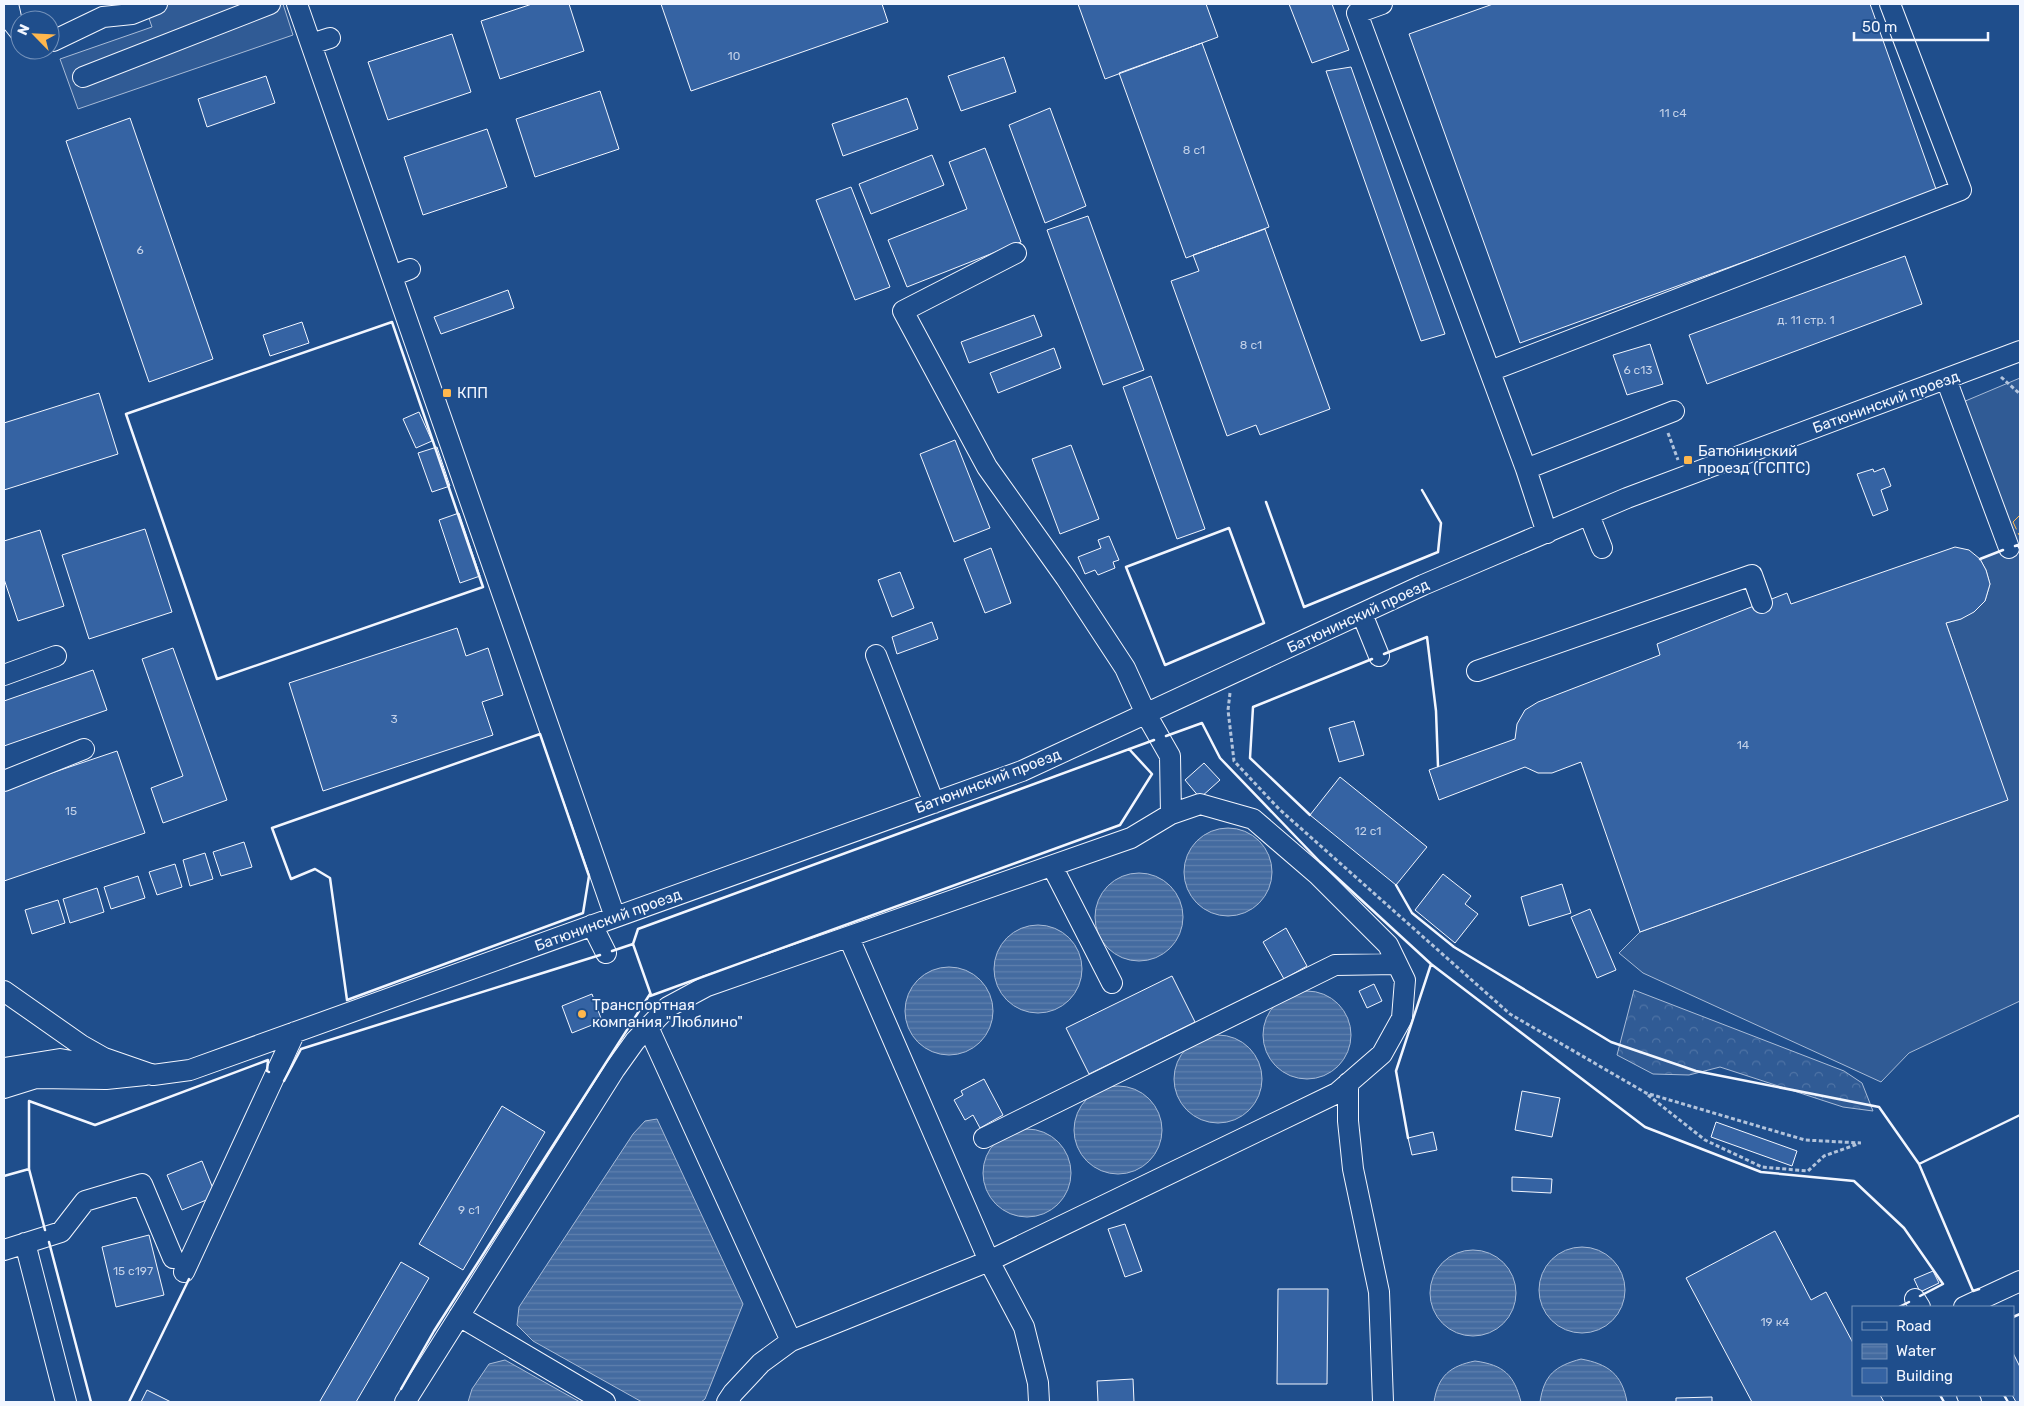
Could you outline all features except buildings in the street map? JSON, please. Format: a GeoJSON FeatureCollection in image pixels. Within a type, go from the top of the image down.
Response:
{"type":"FeatureCollection","features":[{"type":"Feature","properties":{"kind":"street"},"geometry":{"type":"LineString","coordinates":[[60,38],[103,17],[132,14],[157,4]]}},
{"type":"Feature","properties":{"kind":"street"},"geometry":{"type":"LineString","coordinates":[[83,77],[270,4]]}},
{"type":"Feature","properties":{"kind":"street"},"geometry":{"type":"LineString","coordinates":[[298,4],[321,41],[401,273],[595,888],[615,917]]}},
{"type":"Feature","properties":{"kind":"street"},"geometry":{"type":"LineString","coordinates":[[1382,4],[1358,12],[1526,469],[1547,533]]}},
{"type":"Feature","properties":{"kind":"street"},"geometry":{"type":"LineString","coordinates":[[1490,372],[1962,190],[1890,4]]}},
{"type":"Feature","properties":{"kind":"street"},"geometry":{"type":"LineString","coordinates":[[1016,253],[903,310],[988,467],[1071,585],[1125,668],[1146,714],[1170,756],[1171,814]]}},
{"type":"Feature","properties":{"kind":"street","name":"Батюнинский проезд"},"geometry":{"type":"LineString","coordinates":[[4,991],[81,1045],[104,1058],[153,1075],[190,1070],[1022,771],[1423,585],[1589,514],[2020,352]]}},
{"type":"Feature","properties":{"kind":"street"},"geometry":{"type":"LineString","coordinates":[[1946,379],[2009,548]]}},
{"type":"Feature","properties":{"kind":"street"},"geometry":{"type":"LineString","coordinates":[[1526,469],[1668,414]]}},
{"type":"Feature","properties":{"kind":"street"},"geometry":{"type":"LineString","coordinates":[[1589,514],[1602,548]]}},
{"type":"Feature","properties":{"kind":"street"},"geometry":{"type":"LineString","coordinates":[[1477,671],[1752,575],[1762,603]]}},
{"type":"Feature","properties":{"kind":"street"},"geometry":{"type":"LineString","coordinates":[[1362,614],[1379,656]]}},
{"type":"Feature","properties":{"kind":"street"},"geometry":{"type":"LineString","coordinates":[[876,655],[934,803]]}},
{"type":"Feature","properties":{"kind":"street"},"geometry":{"type":"LineString","coordinates":[[4,675],[56,656]]}},
{"type":"Feature","properties":{"kind":"street"},"geometry":{"type":"LineString","coordinates":[[4,780],[84,749]]}},
{"type":"Feature","properties":{"kind":"street"},"geometry":{"type":"LineString","coordinates":[[405,1402],[615,1069],[648,1027],[668,1007],[707,986],[1131,838],[1171,814],[1200,804],[1253,819],[1318,875],[1388,945],[1405,980],[1402,1018],[1382,1054],[1337,1093],[989,1261],[791,1341],[760,1363],[727,1402]]}},
{"type":"Feature","properties":{"kind":"street"},"geometry":{"type":"LineString","coordinates":[[1052,866],[1112,983]]}},
{"type":"Feature","properties":{"kind":"street"},"geometry":{"type":"LineString","coordinates":[[592,925],[606,953]]}},
{"type":"Feature","properties":{"kind":"street"},"geometry":{"type":"LineString","coordinates":[[849,938],[989,1261],[1024,1327],[1038,1383],[1039,1402]]}},
{"type":"Feature","properties":{"kind":"street"},"geometry":{"type":"LineString","coordinates":[[984,1138],[1335,965],[1397,964]]}},
{"type":"Feature","properties":{"kind":"street"},"geometry":{"type":"LineString","coordinates":[[648,1027],[791,1341]]}},
{"type":"Feature","properties":{"kind":"street"},"geometry":{"type":"LineString","coordinates":[[4,1250],[62,1232],[85,1201],[142,1184],[178,1265],[295,1032]]}},
{"type":"Feature","properties":{"kind":"street"},"geometry":{"type":"LineString","coordinates":[[4,1068],[60,1059],[153,1075]]}},
{"type":"Feature","properties":{"kind":"street"},"geometry":{"type":"LineString","coordinates":[[4,1088],[36,1078],[106,1079],[153,1075]]}},
{"type":"Feature","properties":{"kind":"street"},"geometry":{"type":"LineString","coordinates":[[1348,1084],[1348,1121],[1353,1169],[1379,1292],[1383,1402]]}},
{"type":"Feature","properties":{"kind":"street"},"geometry":{"type":"LineString","coordinates":[[25,1243],[66,1402]]}},
{"type":"Feature","properties":{"kind":"street"},"geometry":{"type":"LineString","coordinates":[[1966,1306],[2020,1281]]}},
{"type":"Feature","properties":{"kind":"street"},"geometry":{"type":"LineString","coordinates":[[459,1316],[604,1402]]}},
{"type":"Feature","properties":{"kind":"path"},"geometry":{"type":"LineString","coordinates":[[1998,375],[2020,394]]}},
{"type":"Feature","properties":{"kind":"path"},"geometry":{"type":"LineString","coordinates":[[1668,414],[1684,477]]}},
{"type":"Feature","properties":{"kind":"path"},"geometry":{"type":"LineString","coordinates":[[1233,673],[1228,710],[1234,761],[1280,809],[1510,1014],[1646,1093],[1705,1140],[1762,1167],[1808,1171],[1824,1156],[1860,1143],[1804,1140],[1646,1093]]}},
{"type":"Feature","properties":{"kind":"green space"},"geometry":{"type":"Polygon","coordinates":[[[1634,990],[1844,1071],[1862,1083],[1873,1111],[1843,1107],[1720,1067],[1689,1075],[1653,1074],[1617,1055],[1634,990]]]}},
{"type":"Feature","properties":{"kind":"shaded area"},"geometry":{"type":"Polygon","coordinates":[[[144,4],[283,4],[293,35],[78,109],[60,59],[152,27],[144,4]]]}},
{"type":"Feature","properties":{"kind":"shaded area"},"geometry":{"type":"Polygon","coordinates":[[[2020,378],[2020,1001],[1909,1053],[1881,1082],[1643,973],[1619,953],[1640,932],[2007,800],[1946,623],[1961,619],[1985,601],[1990,584],[1980,559],[2018,544],[1963,402],[2020,378]]]}},
{"type":"Feature","properties":{"kind":"water"},"geometry":{"type":"Polygon","coordinates":[[[1228,828],[1245,832],[1259,841],[1268,855],[1272,872],[1268,889],[1259,903],[1245,912],[1228,916],[1211,912],[1197,903],[1188,889],[1184,872],[1188,855],[1197,841],[1211,832],[1228,828]]]}},
{"type":"Feature","properties":{"kind":"water"},"geometry":{"type":"Polygon","coordinates":[[[1139,873],[1156,877],[1170,886],[1179,900],[1183,917],[1179,934],[1170,948],[1156,957],[1139,961],[1122,957],[1108,948],[1099,934],[1095,917],[1099,900],[1108,886],[1122,877],[1139,873]]]}},
{"type":"Feature","properties":{"kind":"water"},"geometry":{"type":"Polygon","coordinates":[[[1038,925],[1055,929],[1069,938],[1078,952],[1082,969],[1078,986],[1069,1000],[1055,1009],[1038,1013],[1021,1009],[1007,1000],[998,986],[994,969],[998,952],[1007,938],[1021,929],[1038,925]]]}},
{"type":"Feature","properties":{"kind":"water"},"geometry":{"type":"Polygon","coordinates":[[[949,967],[966,971],[980,980],[989,994],[993,1011],[989,1028],[980,1042],[966,1051],[949,1055],[932,1051],[918,1042],[909,1028],[905,1011],[909,994],[918,980],[932,971],[949,967]]]}},
{"type":"Feature","properties":{"kind":"water"},"geometry":{"type":"Polygon","coordinates":[[[1307,991],[1324,995],[1338,1004],[1347,1018],[1351,1035],[1347,1052],[1338,1066],[1324,1075],[1307,1079],[1290,1075],[1276,1066],[1267,1052],[1263,1035],[1267,1018],[1276,1004],[1290,995],[1307,991]]]}},
{"type":"Feature","properties":{"kind":"water"},"geometry":{"type":"Polygon","coordinates":[[[1218,1035],[1235,1039],[1249,1048],[1258,1062],[1262,1079],[1258,1096],[1249,1110],[1235,1119],[1218,1123],[1201,1119],[1187,1110],[1178,1096],[1174,1079],[1178,1062],[1187,1048],[1201,1039],[1218,1035]]]}},
{"type":"Feature","properties":{"kind":"water"},"geometry":{"type":"Polygon","coordinates":[[[1118,1086],[1135,1090],[1149,1099],[1158,1113],[1162,1130],[1158,1147],[1149,1161],[1135,1170],[1118,1174],[1101,1170],[1087,1161],[1078,1147],[1074,1130],[1078,1113],[1087,1099],[1101,1090],[1118,1086]]]}},
{"type":"Feature","properties":{"kind":"water"},"geometry":{"type":"Polygon","coordinates":[[[657,1119],[743,1304],[705,1399],[701,1402],[642,1402],[533,1341],[517,1325],[519,1307],[633,1134],[645,1121],[657,1119]]]}},
{"type":"Feature","properties":{"kind":"water"},"geometry":{"type":"Polygon","coordinates":[[[1027,1129],[1044,1133],[1058,1142],[1067,1156],[1071,1173],[1067,1190],[1058,1204],[1044,1213],[1027,1217],[1010,1213],[996,1204],[987,1190],[983,1173],[987,1156],[996,1142],[1010,1133],[1027,1129]]]}},
{"type":"Feature","properties":{"kind":"water"},"geometry":{"type":"Polygon","coordinates":[[[1582,1247],[1598,1250],[1606,1254],[1618,1266],[1622,1274],[1625,1290],[1622,1306],[1618,1314],[1606,1326],[1598,1330],[1582,1333],[1566,1330],[1558,1326],[1546,1314],[1542,1306],[1539,1290],[1542,1274],[1546,1266],[1558,1254],[1566,1250],[1582,1247]]]}},
{"type":"Feature","properties":{"kind":"water"},"geometry":{"type":"Polygon","coordinates":[[[1473,1250],[1489,1253],[1497,1257],[1509,1269],[1513,1277],[1516,1293],[1513,1309],[1509,1317],[1497,1329],[1489,1333],[1473,1336],[1457,1333],[1449,1329],[1437,1317],[1433,1309],[1430,1293],[1433,1277],[1437,1269],[1449,1257],[1457,1253],[1473,1250]]]}},
{"type":"Feature","properties":{"kind":"water"},"geometry":{"type":"Polygon","coordinates":[[[1581,1359],[1599,1364],[1612,1372],[1625,1392],[1627,1402],[1540,1402],[1544,1385],[1552,1373],[1564,1365],[1581,1359]]]}},
{"type":"Feature","properties":{"kind":"water"},"geometry":{"type":"Polygon","coordinates":[[[505,1360],[580,1402],[468,1402],[472,1389],[489,1364],[505,1360]]]}},
{"type":"Feature","properties":{"kind":"water"},"geometry":{"type":"Polygon","coordinates":[[[1475,1361],[1493,1365],[1506,1373],[1515,1385],[1521,1402],[1434,1402],[1442,1379],[1452,1369],[1475,1361]]]}},
{"type":"Feature","properties":{"kind":"wall"},"geometry":{"type":"LineString","coordinates":[[392,322],[483,587],[217,679],[126,414],[392,322]]}},
{"type":"Feature","properties":{"kind":"wall"},"geometry":{"type":"LineString","coordinates":[[1266,502],[1304,607],[1438,552],[1441,523],[1422,490]]}},
{"type":"Feature","properties":{"kind":"wall"},"geometry":{"type":"LineString","coordinates":[[1229,528],[1264,623],[1165,665],[1126,567],[1229,528]]}},
{"type":"Feature","properties":{"kind":"wall"},"geometry":{"type":"LineString","coordinates":[[2015,546],[2018,545],[2020,549]]}},
{"type":"Feature","properties":{"kind":"wall"},"geometry":{"type":"LineString","coordinates":[[1980,559],[2003,550]]}},
{"type":"Feature","properties":{"kind":"wall"},"geometry":{"type":"LineString","coordinates":[[1384,654],[1427,637],[1436,711],[1438,766]]}},
{"type":"Feature","properties":{"kind":"wall"},"geometry":{"type":"LineString","coordinates":[[1310,815],[1250,758],[1253,707],[1372,659]]}},
{"type":"Feature","properties":{"kind":"wall"},"geometry":{"type":"LineString","coordinates":[[1166,736],[1202,723],[1220,758],[1320,862],[1431,964],[1645,1127],[1761,1172],[1854,1181],[1904,1228],[1943,1284],[1920,1296]]}},
{"type":"Feature","properties":{"kind":"wall"},"geometry":{"type":"LineString","coordinates":[[540,734],[589,876],[583,913],[347,1000],[330,878],[315,869],[291,879],[272,828],[540,734]]}},
{"type":"Feature","properties":{"kind":"wall"},"geometry":{"type":"LineString","coordinates":[[651,995],[633,944],[638,929],[1154,740]]}},
{"type":"Feature","properties":{"kind":"wall"},"geometry":{"type":"LineString","coordinates":[[650,996],[1120,825],[1152,774],[1129,749]]}},
{"type":"Feature","properties":{"kind":"wall"},"geometry":{"type":"LineString","coordinates":[[1396,885],[1412,913],[1454,947],[1611,1042],[1696,1071],[1879,1107],[1919,1164],[2020,1115]]}},
{"type":"Feature","properties":{"kind":"wall"},"geometry":{"type":"LineString","coordinates":[[612,951],[633,944]]}},
{"type":"Feature","properties":{"kind":"wall"},"geometry":{"type":"LineString","coordinates":[[284,1081],[301,1049],[600,955]]}},
{"type":"Feature","properties":{"kind":"wall"},"geometry":{"type":"LineString","coordinates":[[1408,1138],[1396,1071],[1431,964]]}},
{"type":"Feature","properties":{"kind":"wall"},"geometry":{"type":"LineString","coordinates":[[401,1389],[434,1331],[650,994]]}},
{"type":"Feature","properties":{"kind":"wall"},"geometry":{"type":"LineString","coordinates":[[45,1230],[29,1169],[29,1101],[95,1125],[268,1060],[267,1071],[269,1072]]}},
{"type":"Feature","properties":{"kind":"wall"},"geometry":{"type":"LineString","coordinates":[[1919,1164],[1973,1291],[1979,1289]]}},
{"type":"Feature","properties":{"kind":"wall"},"geometry":{"type":"LineString","coordinates":[[4,1176],[29,1170]]}},
{"type":"Feature","properties":{"kind":"wall"},"geometry":{"type":"LineString","coordinates":[[49,1242],[91,1402]]}},
{"type":"Feature","properties":{"kind":"wall"},"geometry":{"type":"LineString","coordinates":[[129,1402],[189,1279]]}},
{"type":"Feature","properties":{"kind":"wall"},"geometry":{"type":"LineString","coordinates":[[1901,1306],[1909,1302]]}},
{"type":"Feature","properties":{"kind":"wall"},"geometry":{"type":"LineString","coordinates":[[2014,1317],[2020,1314]]}},
{"type":"Feature","properties":{"kind":"wall"},"geometry":{"type":"LineString","coordinates":[[1941,1396],[1944,1402]]}},
{"type":"Feature","properties":{"kind":"wall"},"geometry":{"type":"LineString","coordinates":[[2005,1396],[2008,1402]]}},
{"type":"Feature","properties":{"kind":"power"},"geometry":{"type":"LineString","coordinates":[[2020,515],[2013,522],[2020,537]]}},
{"type":"Feature","properties":{"kind":"place","name":"КПП"},"geometry":{"type":"Point","coordinates":[447,393]}},
{"type":"Feature","properties":{"kind":"place","name":"Батюнинский проезд (ГСПТС)"},"geometry":{"type":"Point","coordinates":[1688,460]}},
{"type":"Feature","properties":{"kind":"place","name":"Транспортная компания \"Люблино\""},"geometry":{"type":"Point","coordinates":[582,1014]}}]}
